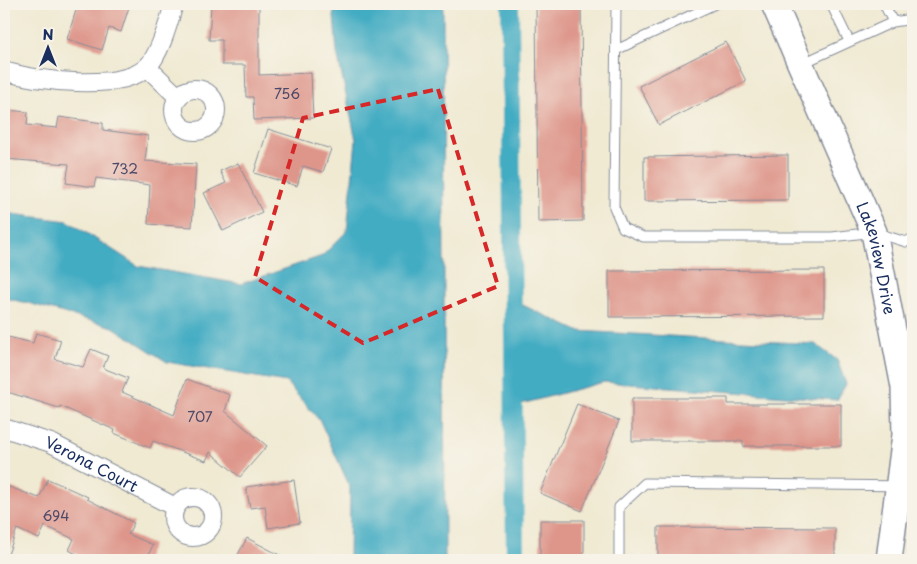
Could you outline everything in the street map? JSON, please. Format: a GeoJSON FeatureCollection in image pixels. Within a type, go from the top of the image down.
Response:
{"type":"FeatureCollection","features":[{"type":"Feature","properties":{"kind":"street"},"geometry":{"type":"LineString","coordinates":[[4,71],[60,82],[85,82],[129,76],[147,67],[161,41],[174,4]]}},
{"type":"Feature","properties":{"kind":"street","name":"Lakeview Drive"},"geometry":{"type":"LineString","coordinates":[[774,4],[874,232],[904,387],[907,486],[889,560]]}},
{"type":"Feature","properties":{"kind":"street"},"geometry":{"type":"LineString","coordinates":[[147,67],[178,97]]}},
{"type":"Feature","properties":{"kind":"street","name":"Verona Court"},"geometry":{"type":"LineString","coordinates":[[4,428],[51,443],[175,507]]}},
{"type":"Feature","properties":{"kind":"lane"},"geometry":{"type":"LineString","coordinates":[[616,4],[614,207],[623,228],[644,237],[832,237],[874,232],[906,242],[913,238]]}},
{"type":"Feature","properties":{"kind":"lane"},"geometry":{"type":"LineString","coordinates":[[616,50],[715,4]]}},
{"type":"Feature","properties":{"kind":"lane"},"geometry":{"type":"LineString","coordinates":[[831,4],[849,41]]}},
{"type":"Feature","properties":{"kind":"lane"},"geometry":{"type":"LineString","coordinates":[[884,4],[893,22]]}},
{"type":"Feature","properties":{"kind":"lane"},"geometry":{"type":"LineString","coordinates":[[800,64],[893,22],[913,19]]}},
{"type":"Feature","properties":{"kind":"lane"},"geometry":{"type":"LineString","coordinates":[[620,560],[619,507],[645,483],[907,486]]}},
{"type":"Feature","properties":{"kind":"highlighted area"},"geometry":{"type":"Polygon","coordinates":[[[438,89],[498,286],[363,343],[255,277],[303,118],[438,89]]]}},
{"type":"Feature","properties":{"kind":"water"},"geometry":{"type":"Polygon","coordinates":[[[333,4],[443,4],[445,560],[349,560],[350,487],[320,421],[286,382],[167,362],[113,327],[4,298],[4,213],[68,221],[138,266],[241,284],[322,256],[347,231],[356,140],[337,53],[333,4]]]}},
{"type":"Feature","properties":{"kind":"water"},"geometry":{"type":"Polygon","coordinates":[[[512,300],[578,331],[815,344],[837,360],[846,384],[837,400],[604,382],[514,406],[512,300]]]}},
{"type":"Feature","properties":{"kind":"building"},"geometry":{"type":"Polygon","coordinates":[[[78,4],[130,4],[121,32],[109,28],[102,50],[67,39],[78,4]]]}},
{"type":"Feature","properties":{"kind":"building"},"geometry":{"type":"Polygon","coordinates":[[[211,4],[259,4],[259,75],[311,73],[313,118],[254,120],[253,97],[246,97],[245,65],[222,65],[222,40],[209,40],[211,4]]]}},
{"type":"Feature","properties":{"kind":"building"},"geometry":{"type":"Polygon","coordinates":[[[536,4],[581,4],[583,221],[538,222],[536,4]]]}},
{"type":"Feature","properties":{"kind":"building"},"geometry":{"type":"Polygon","coordinates":[[[726,42],[746,81],[659,125],[639,86],[726,42]]]}},
{"type":"Feature","properties":{"kind":"building"},"geometry":{"type":"Polygon","coordinates":[[[7,110],[28,112],[27,125],[57,128],[59,117],[103,123],[103,130],[148,136],[145,161],[196,164],[192,227],[148,224],[150,185],[96,178],[94,187],[66,183],[69,164],[4,159],[7,110]]]}},
{"type":"Feature","properties":{"kind":"building"},"geometry":{"type":"Polygon","coordinates":[[[268,129],[331,149],[323,172],[303,166],[297,186],[254,173],[268,129]]]}},
{"type":"Feature","properties":{"kind":"building"},"geometry":{"type":"Polygon","coordinates":[[[788,155],[788,200],[644,201],[644,157],[788,155]]]}},
{"type":"Feature","properties":{"kind":"building"},"geometry":{"type":"Polygon","coordinates":[[[238,163],[262,212],[223,231],[204,193],[226,183],[220,171],[238,163]]]}},
{"type":"Feature","properties":{"kind":"building"},"geometry":{"type":"Polygon","coordinates":[[[824,270],[824,316],[609,317],[609,271],[824,270]]]}},
{"type":"Feature","properties":{"kind":"building"},"geometry":{"type":"Polygon","coordinates":[[[36,333],[61,340],[55,359],[83,367],[91,349],[108,356],[103,368],[128,378],[122,392],[174,415],[187,379],[230,395],[225,411],[267,446],[240,477],[210,452],[206,461],[153,441],[150,448],[114,433],[115,430],[60,406],[59,408],[4,391],[4,336],[33,343],[36,333]]]}},
{"type":"Feature","properties":{"kind":"building"},"geometry":{"type":"Polygon","coordinates":[[[632,398],[728,398],[728,404],[841,404],[841,446],[743,446],[743,441],[632,441],[632,398]]]}},
{"type":"Feature","properties":{"kind":"building"},"geometry":{"type":"Polygon","coordinates":[[[577,404],[619,421],[582,511],[540,493],[577,404]]]}},
{"type":"Feature","properties":{"kind":"building"},"geometry":{"type":"Polygon","coordinates":[[[48,479],[88,497],[87,499],[134,523],[128,534],[153,545],[146,560],[75,560],[78,555],[69,550],[74,539],[45,526],[39,539],[17,529],[6,560],[4,560],[4,485],[39,498],[48,479]]]}},
{"type":"Feature","properties":{"kind":"building"},"geometry":{"type":"Polygon","coordinates":[[[294,480],[300,523],[268,528],[265,506],[250,508],[246,487],[294,480]]]}},
{"type":"Feature","properties":{"kind":"building"},"geometry":{"type":"Polygon","coordinates":[[[540,520],[584,520],[584,560],[540,560],[540,520]]]}},
{"type":"Feature","properties":{"kind":"building"},"geometry":{"type":"Polygon","coordinates":[[[658,527],[835,528],[835,560],[658,560],[658,527]]]}},
{"type":"Feature","properties":{"kind":"building"},"geometry":{"type":"Polygon","coordinates":[[[247,538],[289,560],[235,560],[247,538]]]}},
{"type":"Feature","properties":{"kind":"waterway"},"geometry":{"type":"LineString","coordinates":[[510,4],[515,560]]}}]}
